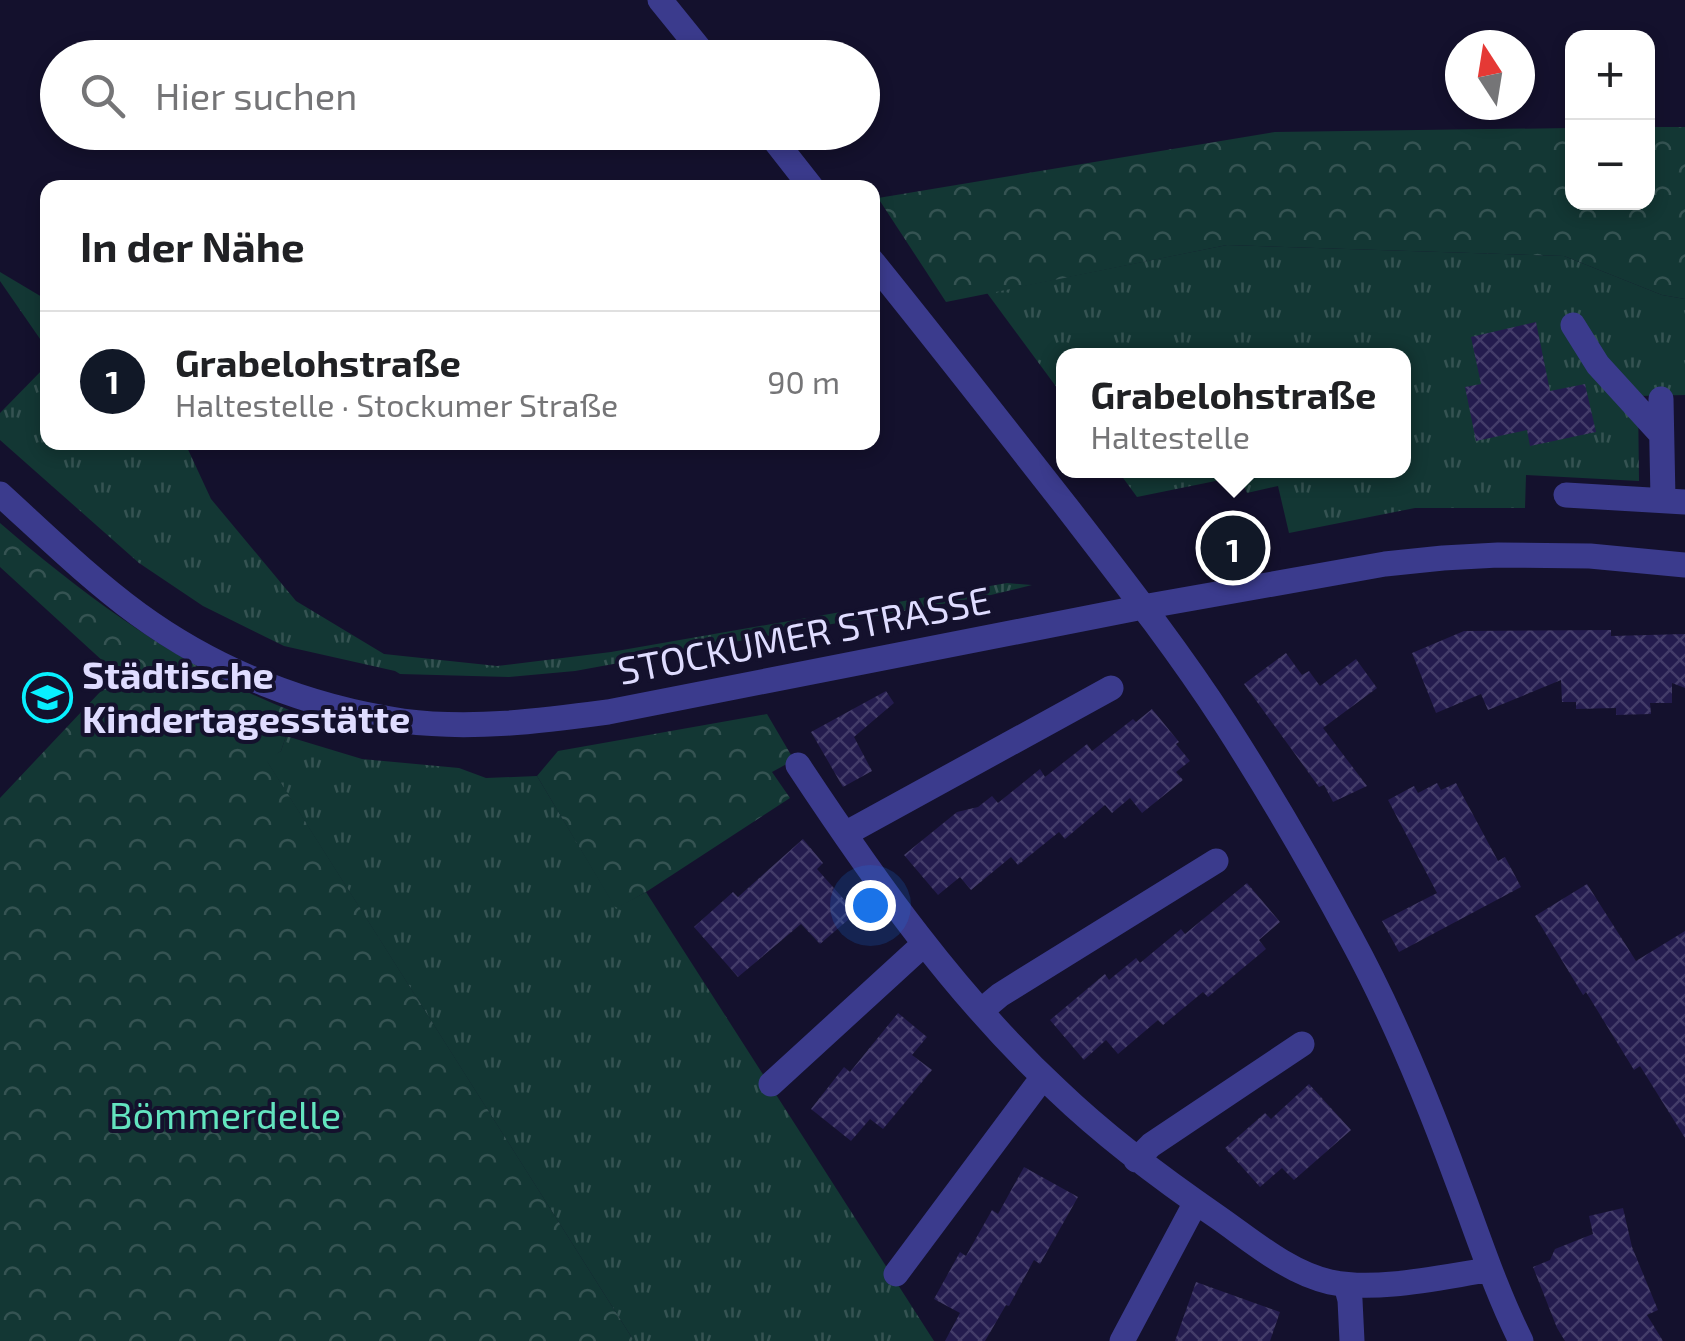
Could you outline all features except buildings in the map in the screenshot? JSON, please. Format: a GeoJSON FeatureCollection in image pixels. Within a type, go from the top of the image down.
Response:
{"type":"FeatureCollection","features":[{"type":"Feature","properties":{"kind":"street"},"geometry":{"type":"LineString","coordinates":[[660,0],[692,40]]}},
{"type":"Feature","properties":{"kind":"street"},"geometry":{"type":"LineString","coordinates":[[782,150],[806,180]]}},
{"type":"Feature","properties":{"kind":"street"},"geometry":{"type":"LineString","coordinates":[[880,272],[1143,607],[1224,722],[1296,841],[1352,939],[1426,1098],[1488,1270],[1521,1341]]}},
{"type":"Feature","properties":{"kind":"street"},"geometry":{"type":"LineString","coordinates":[[1573,325],[1598,364],[1662,434]]}},
{"type":"Feature","properties":{"kind":"street"},"geometry":{"type":"LineString","coordinates":[[1566,495],[1674,500],[1660,399]]}},
{"type":"Feature","properties":{"kind":"street","name":"STOCKUMER STRASSE"},"geometry":{"type":"LineString","coordinates":[[0,494],[139,615],[248,678],[346,710],[406,721],[472,724],[541,721],[608,712],[1143,607],[1385,564],[1498,555],[1590,556],[1685,564]]}},
{"type":"Feature","properties":{"kind":"street"},"geometry":{"type":"LineString","coordinates":[[845,834],[1111,688]]}},
{"type":"Feature","properties":{"kind":"street"},"geometry":{"type":"LineString","coordinates":[[798,765],[924,944],[1043,1077],[1136,1160],[1271,1254],[1326,1281],[1374,1285],[1488,1270]]}},
{"type":"Feature","properties":{"kind":"street"},"geometry":{"type":"LineString","coordinates":[[982,1010],[1000,995],[1216,862]]}},
{"type":"Feature","properties":{"kind":"street"},"geometry":{"type":"LineString","coordinates":[[771,1084],[924,944]]}},
{"type":"Feature","properties":{"kind":"street"},"geometry":{"type":"LineString","coordinates":[[1136,1160],[1151,1145],[1302,1044]]}},
{"type":"Feature","properties":{"kind":"street"},"geometry":{"type":"LineString","coordinates":[[896,1274],[1043,1077]]}},
{"type":"Feature","properties":{"kind":"street"},"geometry":{"type":"LineString","coordinates":[[1122,1341],[1196,1202]]}},
{"type":"Feature","properties":{"kind":"street"},"geometry":{"type":"LineString","coordinates":[[1346,1285],[1352,1341]]}},
{"type":"Feature","properties":{"kind":"green space"},"geometry":{"type":"Polygon","coordinates":[[[1655,127],[1685,127],[1685,299],[1662,295],[1564,256],[1227,245],[946,302],[880,201],[880,198],[1275,132],[1565,128],[1565,210],[1655,210],[1655,127]]]}},
{"type":"Feature","properties":{"kind":"green space"},"geometry":{"type":"Polygon","coordinates":[[[1227,245],[1564,256],[1662,295],[1685,299],[1685,395],[1638,396],[1639,481],[1526,475],[1525,508],[1415,508],[1289,533],[1278,486],[1247,493],[1241,478],[1411,478],[1411,348],[1056,348],[1056,387],[987,293],[1227,245]]]}},
{"type":"Feature","properties":{"kind":"green space"},"geometry":{"type":"Polygon","coordinates":[[[0,272],[40,296],[40,339],[0,281],[0,272]]]}},
{"type":"Feature","properties":{"kind":"green space"},"geometry":{"type":"Polygon","coordinates":[[[40,372],[40,450],[188,450],[211,499],[296,601],[384,654],[497,666],[611,652],[1007,583],[1032,585],[575,671],[509,677],[400,674],[284,646],[203,606],[139,563],[0,440],[0,413],[40,372]]]}},
{"type":"Feature","properties":{"kind":"green space"},"geometry":{"type":"Polygon","coordinates":[[[1123,478],[1230,478],[1137,497],[1123,478]]]}},
{"type":"Feature","properties":{"kind":"green space","name":"Bömmerdelle"},"geometry":{"type":"Polygon","coordinates":[[[0,523],[68,579],[176,654],[294,712],[281,751],[267,761],[634,1341],[0,1341],[0,798],[117,674],[0,567],[0,523]]]}},
{"type":"Feature","properties":{"kind":"green space"},"geometry":{"type":"Polygon","coordinates":[[[767,714],[794,760],[772,772],[790,798],[616,909],[537,776],[558,751],[767,714]]]}},
{"type":"Feature","properties":{"kind":"green space"},"geometry":{"type":"Polygon","coordinates":[[[286,736],[362,759],[459,768],[486,778],[537,776],[616,908],[646,892],[934,1341],[634,1341],[266,760],[281,751],[286,736]]]}},
{"type":"Feature","properties":{"kind":"place","name":"Grabelohstraße"},"geometry":{"type":"Point","coordinates":[1233,548]}},
{"type":"Feature","properties":{"kind":"place","name":"Städtische Kindertagesstätte"},"geometry":{"type":"Point","coordinates":[47,698]}}]}
